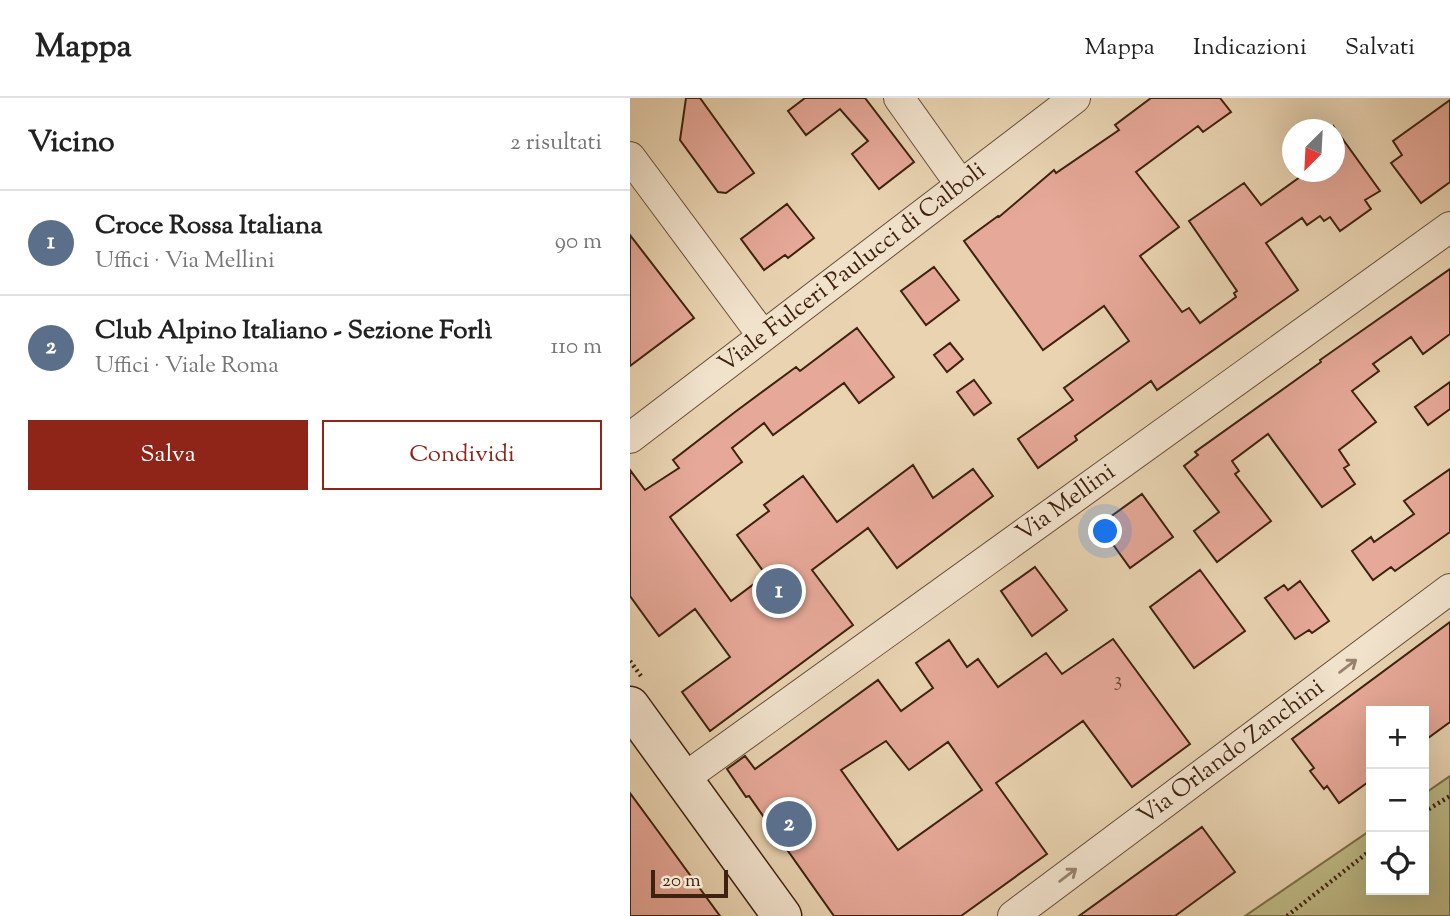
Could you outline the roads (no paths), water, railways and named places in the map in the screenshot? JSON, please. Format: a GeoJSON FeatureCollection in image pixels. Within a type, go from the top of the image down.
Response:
{"type":"FeatureCollection","features":[{"type":"Feature","properties":{"kind":"main road"},"geometry":{"type":"LineString","coordinates":[[630,706],[782,916]]}},
{"type":"Feature","properties":{"kind":"street"},"geometry":{"type":"LineString","coordinates":[[898,98],[961,185]]}},
{"type":"Feature","properties":{"kind":"street","name":"Viale Fulceri Paulucci di Calboli"},"geometry":{"type":"LineString","coordinates":[[630,438],[1075,98]]}},
{"type":"Feature","properties":{"kind":"street"},"geometry":{"type":"LineString","coordinates":[[630,157],[763,336]]}},
{"type":"Feature","properties":{"kind":"street","name":"Via Mellini"},"geometry":{"type":"LineString","coordinates":[[683,779],[1450,227]]}},
{"type":"Feature","properties":{"kind":"street","name":"Via Orlando Zanchini"},"geometry":{"type":"LineString","coordinates":[[1013,916],[1450,589]]}},
{"type":"Feature","properties":{"kind":"place","name":"Croce Rossa Italiana"},"geometry":{"type":"Point","coordinates":[779,591]}},
{"type":"Feature","properties":{"kind":"place","name":"Club Alpino Italiano - Sezione Forlì"},"geometry":{"type":"Point","coordinates":[789,824]}}]}
